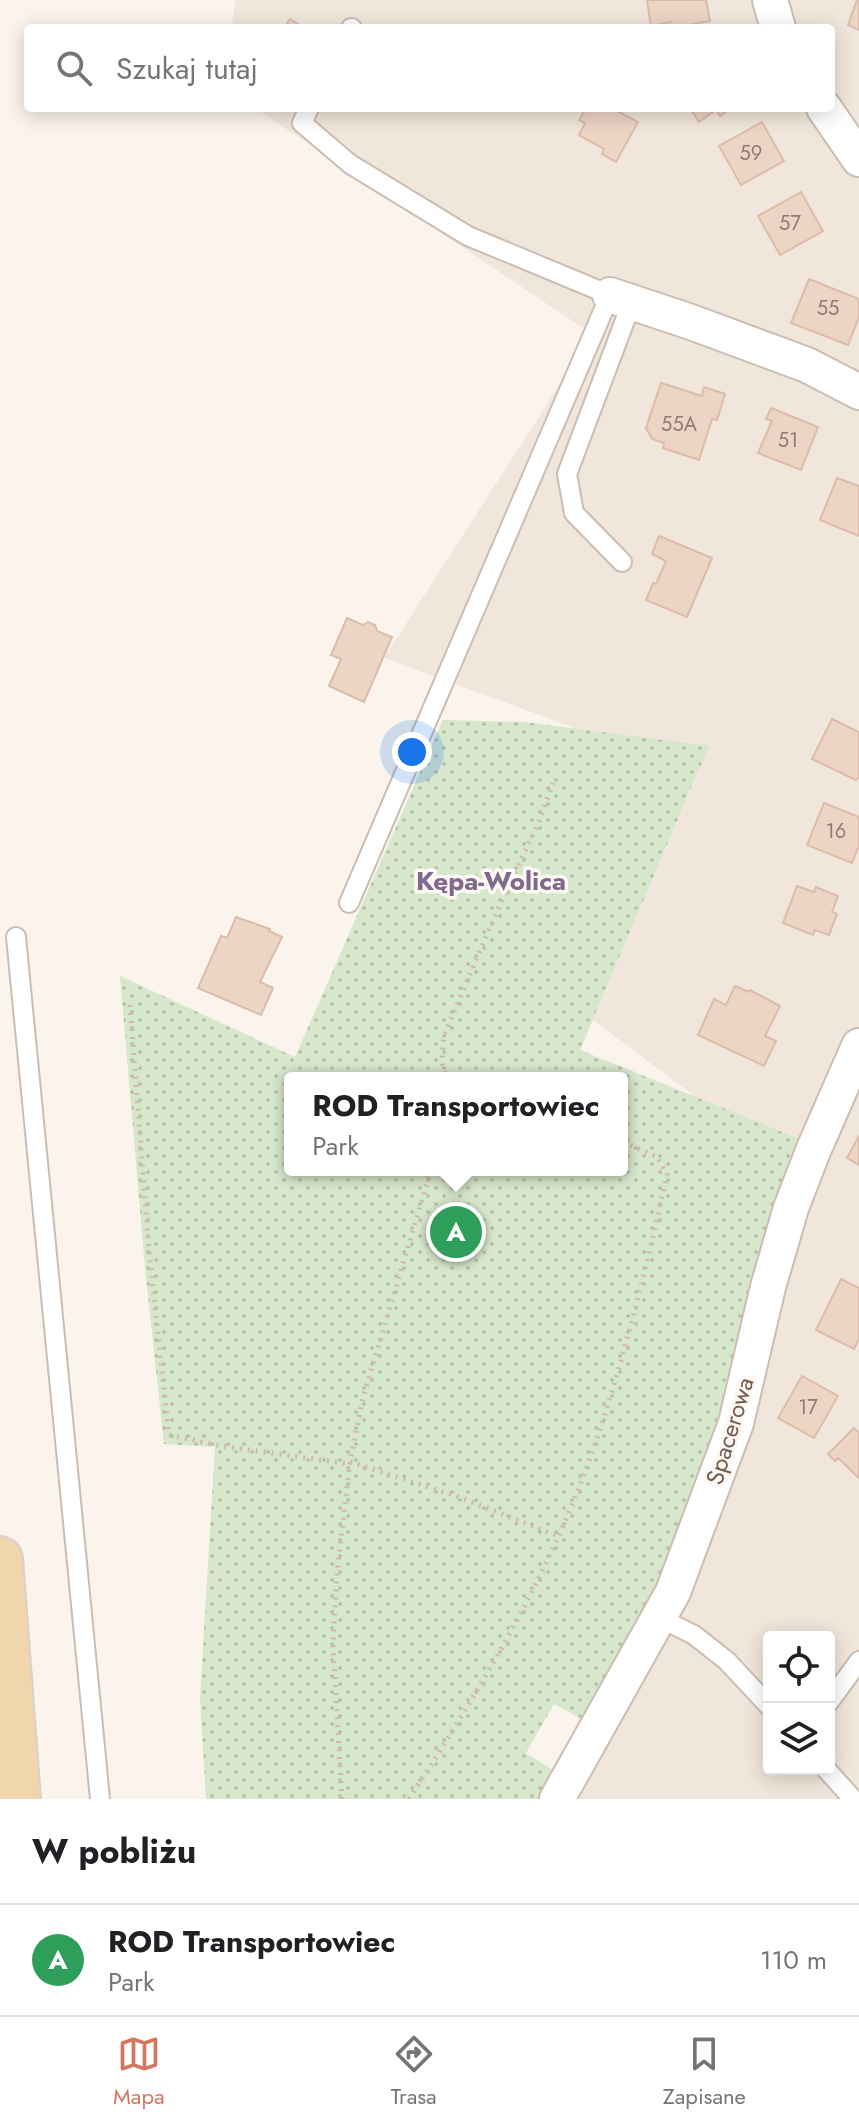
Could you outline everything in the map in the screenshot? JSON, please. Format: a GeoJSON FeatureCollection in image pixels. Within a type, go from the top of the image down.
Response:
{"type":"FeatureCollection","features":[{"type":"Feature","properties":{"kind":"main road"},"geometry":{"type":"LineString","coordinates":[[0,1559],[16,1792]]}},
{"type":"Feature","properties":{"kind":"street"},"geometry":{"type":"LineString","coordinates":[[770,0],[777,24]]}},
{"type":"Feature","properties":{"kind":"street"},"geometry":{"type":"LineString","coordinates":[[784,0],[786,24]]}},
{"type":"Feature","properties":{"kind":"street"},"geometry":{"type":"LineString","coordinates":[[827,112],[859,159]]}},
{"type":"Feature","properties":{"kind":"street"},"geometry":{"type":"LineString","coordinates":[[621,299],[807,365],[859,392]]}},
{"type":"Feature","properties":{"kind":"street","name":"Spacerowa"},"geometry":{"type":"LineString","coordinates":[[557,1799],[660,1618],[687,1556],[736,1423],[768,1287],[802,1177],[859,1046]]}},
{"type":"Feature","properties":{"kind":"lane"},"geometry":{"type":"LineString","coordinates":[[307,112],[302,123],[350,164],[468,236],[621,299]]}},
{"type":"Feature","properties":{"kind":"lane"},"geometry":{"type":"LineString","coordinates":[[621,299],[567,474],[574,513],[622,562]]}},
{"type":"Feature","properties":{"kind":"lane"},"geometry":{"type":"LineString","coordinates":[[349,903],[621,299]]}},
{"type":"Feature","properties":{"kind":"lane"},"geometry":{"type":"LineString","coordinates":[[16,937],[100,1799]]}},
{"type":"Feature","properties":{"kind":"lane"},"geometry":{"type":"LineString","coordinates":[[660,1618],[694,1635],[727,1661],[766,1703]]}},
{"type":"Feature","properties":{"kind":"lane"},"geometry":{"type":"LineString","coordinates":[[835,1694],[859,1661]]}},
{"type":"Feature","properties":{"kind":"lane"},"geometry":{"type":"LineString","coordinates":[[831,1775],[853,1799]]}},
{"type":"Feature","properties":{"kind":"path"},"geometry":{"type":"LineString","coordinates":[[445,1072],[442,1062],[444,1035],[553,783]]}},
{"type":"Feature","properties":{"kind":"path"},"geometry":{"type":"LineString","coordinates":[[130,1005],[149,1250],[169,1435],[221,1446],[350,1463],[456,1496],[558,1536]]}},
{"type":"Feature","properties":{"kind":"path"},"geometry":{"type":"LineString","coordinates":[[409,1799],[483,1679],[533,1588],[558,1536],[611,1396],[667,1174],[657,1157],[628,1144]]}},
{"type":"Feature","properties":{"kind":"path"},"geometry":{"type":"LineString","coordinates":[[342,1799],[333,1644],[337,1573],[350,1463],[363,1398],[429,1176]]}},
{"type":"Feature","properties":{"kind":"shaded area"},"geometry":{"type":"Polygon","coordinates":[[[236,0],[859,0],[859,1799],[552,1799],[802,1177],[593,1020],[698,773],[384,658],[592,334],[261,112],[835,112],[835,24],[232,24],[236,0]]]}},
{"type":"Feature","properties":{"kind":"green space"},"geometry":{"type":"Polygon","coordinates":[[[443,720],[525,722],[709,746],[580,1050],[802,1140],[723,1427],[693,1513],[589,1723],[554,1704],[526,1753],[559,1774],[544,1799],[206,1799],[200,1697],[215,1447],[164,1444],[145,1268],[120,976],[295,1057],[443,720]]]}},
{"type":"Feature","properties":{"kind":"building"},"geometry":{"type":"Polygon","coordinates":[[[647,0],[706,0],[710,21],[651,24],[647,0]]]}},
{"type":"Feature","properties":{"kind":"building"},"geometry":{"type":"Polygon","coordinates":[[[859,0],[859,30],[848,25],[859,0]]]}},
{"type":"Feature","properties":{"kind":"building"},"geometry":{"type":"Polygon","coordinates":[[[584,112],[619,112],[638,122],[616,162],[602,154],[604,149],[579,135],[585,123],[579,120],[584,112]]]}},
{"type":"Feature","properties":{"kind":"building"},"geometry":{"type":"Polygon","coordinates":[[[693,112],[713,112],[699,122],[693,112]]]}},
{"type":"Feature","properties":{"kind":"building"},"geometry":{"type":"Polygon","coordinates":[[[762,122],[784,161],[741,185],[719,146],[762,122]]]}},
{"type":"Feature","properties":{"kind":"building"},"geometry":{"type":"Polygon","coordinates":[[[801,192],[823,231],[780,255],[758,216],[801,192]]]}},
{"type":"Feature","properties":{"kind":"building"},"geometry":{"type":"Polygon","coordinates":[[[809,279],[859,299],[859,317],[848,345],[791,323],[809,279]]]}},
{"type":"Feature","properties":{"kind":"building"},"geometry":{"type":"Polygon","coordinates":[[[661,383],[702,396],[704,387],[725,394],[717,420],[712,419],[699,460],[663,448],[664,443],[652,439],[646,428],[661,383]]]}},
{"type":"Feature","properties":{"kind":"building"},"geometry":{"type":"Polygon","coordinates":[[[771,408],[818,427],[801,470],[758,453],[772,421],[766,419],[771,408]]]}},
{"type":"Feature","properties":{"kind":"building"},"geometry":{"type":"Polygon","coordinates":[[[837,478],[859,486],[859,536],[820,520],[837,478]]]}},
{"type":"Feature","properties":{"kind":"building"},"geometry":{"type":"Polygon","coordinates":[[[659,536],[712,558],[687,617],[646,600],[666,561],[652,554],[659,536]]]}},
{"type":"Feature","properties":{"kind":"building"},"geometry":{"type":"Polygon","coordinates":[[[347,618],[363,625],[368,622],[375,625],[377,631],[392,637],[364,702],[329,686],[341,659],[331,655],[347,618]]]}},
{"type":"Feature","properties":{"kind":"building"},"geometry":{"type":"Polygon","coordinates":[[[832,719],[859,732],[859,777],[856,780],[812,759],[832,719]]]}},
{"type":"Feature","properties":{"kind":"building"},"geometry":{"type":"Polygon","coordinates":[[[824,803],[859,817],[859,846],[852,863],[807,845],[824,803]]]}},
{"type":"Feature","properties":{"kind":"building"},"geometry":{"type":"Polygon","coordinates":[[[797,886],[814,892],[816,887],[838,896],[832,912],[837,914],[829,935],[815,930],[813,935],[783,923],[797,886]]]}},
{"type":"Feature","properties":{"kind":"building"},"geometry":{"type":"Polygon","coordinates":[[[236,917],[270,929],[282,937],[260,982],[273,988],[261,1015],[198,988],[221,936],[227,938],[236,917]]]}},
{"type":"Feature","properties":{"kind":"building"},"geometry":{"type":"Polygon","coordinates":[[[735,986],[750,990],[780,1006],[765,1036],[776,1041],[764,1066],[698,1035],[714,999],[726,1005],[735,986]]]}},
{"type":"Feature","properties":{"kind":"building"},"geometry":{"type":"Polygon","coordinates":[[[859,1136],[859,1165],[847,1158],[859,1136]]]}},
{"type":"Feature","properties":{"kind":"building"},"geometry":{"type":"Polygon","coordinates":[[[841,1279],[859,1288],[859,1339],[854,1349],[816,1330],[841,1279]]]}},
{"type":"Feature","properties":{"kind":"building"},"geometry":{"type":"Polygon","coordinates":[[[802,1376],[838,1396],[814,1438],[778,1418],[802,1376]]]}},
{"type":"Feature","properties":{"kind":"building"},"geometry":{"type":"Polygon","coordinates":[[[854,1428],[859,1433],[859,1478],[838,1458],[835,1461],[828,1454],[854,1428]]]}},
{"type":"Feature","properties":{"kind":"place","name":"ROD Transportowiec"},"geometry":{"type":"Point","coordinates":[456,1232]}},
{"type":"Feature","properties":{"kind":"district","name":"Kępa-Wolica"},"geometry":{"type":"Point","coordinates":[491,881]}}]}
